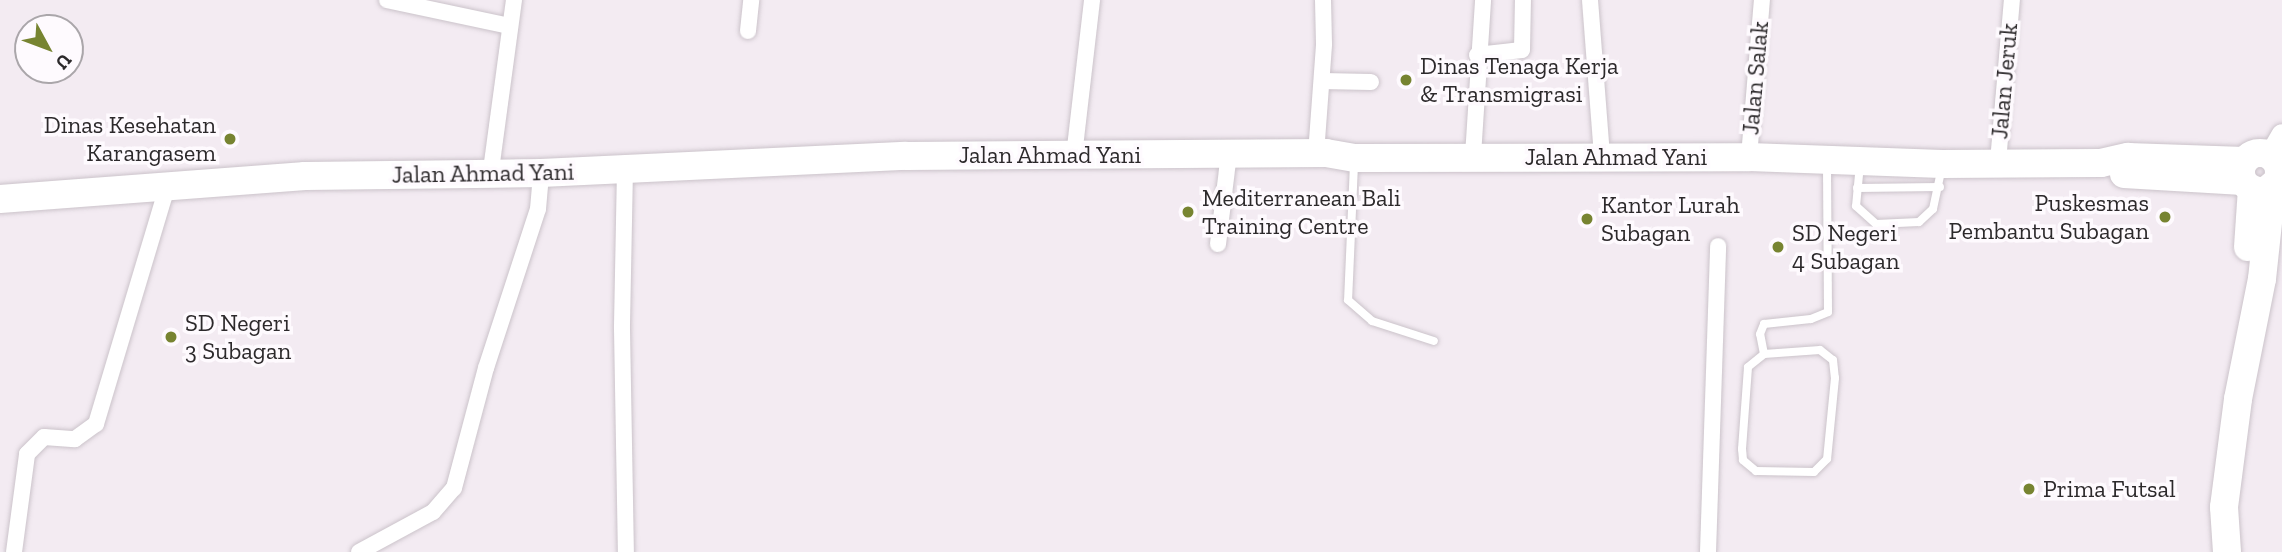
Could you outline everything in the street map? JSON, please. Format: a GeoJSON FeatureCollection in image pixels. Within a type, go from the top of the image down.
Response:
{"type":"FeatureCollection","features":[{"type":"Feature","properties":{"kind":"highway","name":"Jalan Ahmad Yani"},"geometry":{"type":"LineString","coordinates":[[0,199],[305,176],[491,170],[541,173],[906,156],[1229,153],[1316,154],[1355,158],[1749,157],[1827,162],[1859,175],[1941,175],[1997,162],[2101,163],[2127,175],[2265,169]]}},
{"type":"Feature","properties":{"kind":"highway"},"geometry":{"type":"LineString","coordinates":[[2227,552],[2224,507],[2252,312],[2247,297],[2265,169]]}},
{"type":"Feature","properties":{"kind":"street"},"geometry":{"type":"LineString","coordinates":[[387,0],[410,2],[509,26]]}},
{"type":"Feature","properties":{"kind":"street"},"geometry":{"type":"LineString","coordinates":[[491,170],[514,0]]}},
{"type":"Feature","properties":{"kind":"street"},"geometry":{"type":"LineString","coordinates":[[748,31],[751,0]]}},
{"type":"Feature","properties":{"kind":"street"},"geometry":{"type":"LineString","coordinates":[[1074,156],[1092,0]]}},
{"type":"Feature","properties":{"kind":"street"},"geometry":{"type":"LineString","coordinates":[[1316,154],[1322,81],[1323,0]]}},
{"type":"Feature","properties":{"kind":"street"},"geometry":{"type":"LineString","coordinates":[[1473,156],[1477,55],[1483,0]]}},
{"type":"Feature","properties":{"kind":"street"},"geometry":{"type":"LineString","coordinates":[[1477,55],[1522,50],[1524,0]]}},
{"type":"Feature","properties":{"kind":"street"},"geometry":{"type":"LineString","coordinates":[[1590,0],[1602,157]]}},
{"type":"Feature","properties":{"kind":"street","name":"Jalan Salak"},"geometry":{"type":"LineString","coordinates":[[1749,157],[1762,0]]}},
{"type":"Feature","properties":{"kind":"street","name":"Jalan Jeruk"},"geometry":{"type":"LineString","coordinates":[[1997,162],[2012,0]]}},
{"type":"Feature","properties":{"kind":"street"},"geometry":{"type":"LineString","coordinates":[[1322,81],[1371,82]]}},
{"type":"Feature","properties":{"kind":"street"},"geometry":{"type":"LineString","coordinates":[[1218,244],[1229,153]]}},
{"type":"Feature","properties":{"kind":"street"},"geometry":{"type":"LineString","coordinates":[[625,169],[622,329],[626,552]]}},
{"type":"Feature","properties":{"kind":"street"},"geometry":{"type":"LineString","coordinates":[[359,552],[433,512],[454,488],[477,399],[538,209],[541,173]]}},
{"type":"Feature","properties":{"kind":"street"},"geometry":{"type":"LineString","coordinates":[[14,552],[27,454],[44,437],[75,439],[96,424],[167,188]]}},
{"type":"Feature","properties":{"kind":"street"},"geometry":{"type":"LineString","coordinates":[[1708,552],[1718,246]]}},
{"type":"Feature","properties":{"kind":"lane"},"geometry":{"type":"LineString","coordinates":[[1355,158],[1348,300],[1372,321],[1434,341]]}},
{"type":"Feature","properties":{"kind":"lane"},"geometry":{"type":"LineString","coordinates":[[1763,354],[1760,334],[1764,324],[1811,319],[1828,312],[1827,162]]}},
{"type":"Feature","properties":{"kind":"lane"},"geometry":{"type":"LineString","coordinates":[[1859,175],[1856,206],[1876,224],[1919,222],[1933,209],[1941,175]]}},
{"type":"Feature","properties":{"kind":"lane"},"geometry":{"type":"LineString","coordinates":[[1820,351],[1833,360],[1831,447],[1824,465],[1814,472],[1762,473],[1743,460],[1746,372],[1754,359],[1763,354],[1820,351]]}},
{"type":"Feature","properties":{"kind":"place","name":"Dinas Tenaga Kerja & Transmigrasi"},"geometry":{"type":"Point","coordinates":[1406,80]}},
{"type":"Feature","properties":{"kind":"place","name":"Dinas Kesehatan Karangasem"},"geometry":{"type":"Point","coordinates":[230,139]}},
{"type":"Feature","properties":{"kind":"place","name":"Mediterranean Bali Training Centre"},"geometry":{"type":"Point","coordinates":[1188,212]}},
{"type":"Feature","properties":{"kind":"place","name":"Puskesmas Pembantu Subagan"},"geometry":{"type":"Point","coordinates":[2165,217]}},
{"type":"Feature","properties":{"kind":"place","name":"Kantor Lurah Subagan"},"geometry":{"type":"Point","coordinates":[1587,219]}},
{"type":"Feature","properties":{"kind":"place","name":"SD Negeri 4 Subagan"},"geometry":{"type":"Point","coordinates":[1778,247]}},
{"type":"Feature","properties":{"kind":"place","name":"SD Negeri 3 Subagan"},"geometry":{"type":"Point","coordinates":[171,337]}},
{"type":"Feature","properties":{"kind":"place","name":"Prima Futsal"},"geometry":{"type":"Point","coordinates":[2029,489]}}]}
